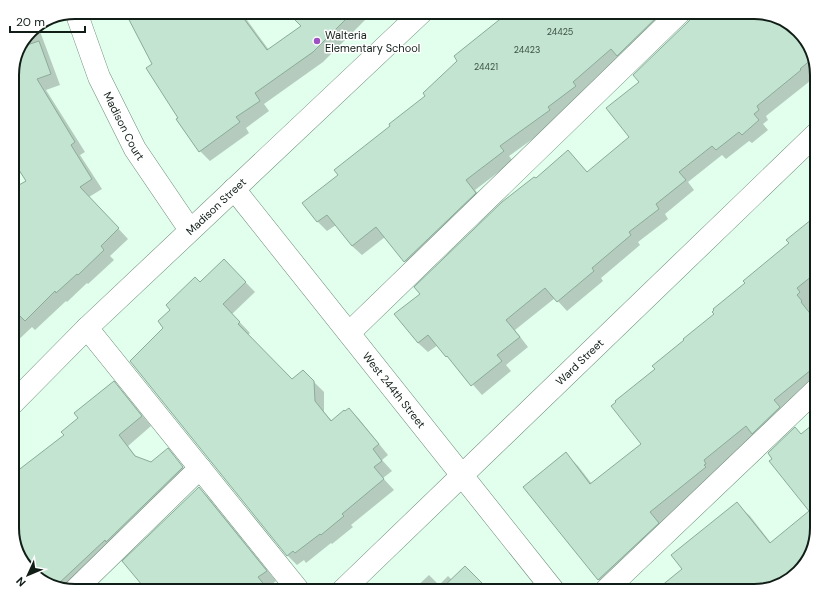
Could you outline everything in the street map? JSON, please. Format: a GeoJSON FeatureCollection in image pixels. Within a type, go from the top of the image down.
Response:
{"type":"FeatureCollection","features":[{"type":"Feature","properties":{"kind":"street","name":"Madison Court"},"geometry":{"type":"LineString","coordinates":[[78,19],[99,77],[135,149],[190,230]]}},
{"type":"Feature","properties":{"kind":"street","name":"Madison Street"},"geometry":{"type":"LineString","coordinates":[[19,397],[87,328],[415,19]]}},
{"type":"Feature","properties":{"kind":"street"},"geometry":{"type":"LineString","coordinates":[[349,333],[673,19]]}},
{"type":"Feature","properties":{"kind":"street","name":"Ward Street"},"geometry":{"type":"LineString","coordinates":[[349,584],[810,140]]}},
{"type":"Feature","properties":{"kind":"street","name":"West 244th Street"},"geometry":{"type":"LineString","coordinates":[[234,189],[548,584]]}},
{"type":"Feature","properties":{"kind":"street"},"geometry":{"type":"LineString","coordinates":[[87,328],[293,584]]}},
{"type":"Feature","properties":{"kind":"street"},"geometry":{"type":"LineString","coordinates":[[611,584],[810,396]]}},
{"type":"Feature","properties":{"kind":"street"},"geometry":{"type":"LineString","coordinates":[[81,584],[200,468]]}},
{"type":"Feature","properties":{"kind":"building"},"geometry":{"type":"Polygon","coordinates":[[[129,19],[244,19],[267,50],[301,26],[294,19],[346,19],[313,52],[255,93],[260,101],[236,117],[240,122],[199,152],[176,119],[178,118],[146,68],[152,64],[129,19]]]}},
{"type":"Feature","properties":{"kind":"building"},"geometry":{"type":"Polygon","coordinates":[[[500,19],[655,19],[617,56],[611,49],[573,82],[576,86],[548,107],[550,110],[500,146],[504,151],[466,180],[476,193],[404,262],[376,227],[352,246],[327,215],[317,222],[302,203],[338,175],[334,170],[425,96],[423,93],[457,61],[454,56],[500,19]]]}},
{"type":"Feature","properties":{"kind":"building"},"geometry":{"type":"Polygon","coordinates":[[[690,19],[761,19],[772,22],[788,31],[798,41],[808,62],[800,69],[801,70],[757,106],[759,110],[754,114],[759,120],[742,135],[739,132],[716,150],[712,146],[679,172],[686,180],[656,204],[659,209],[629,232],[631,235],[592,268],[594,271],[557,302],[545,288],[506,320],[520,337],[497,355],[502,361],[471,386],[428,335],[418,343],[394,314],[420,294],[414,287],[502,202],[534,177],[536,178],[568,150],[587,172],[629,137],[606,108],[639,82],[633,75],[690,19]]]}},
{"type":"Feature","properties":{"kind":"building"},"geometry":{"type":"Polygon","coordinates":[[[39,41],[51,74],[37,79],[75,142],[71,145],[92,179],[80,187],[119,228],[101,246],[104,250],[78,275],[77,274],[56,293],[55,291],[25,321],[19,315],[19,185],[26,181],[19,170],[19,72],[23,54],[29,44],[39,41]]]}},
{"type":"Feature","properties":{"kind":"building"},"geometry":{"type":"Polygon","coordinates":[[[810,221],[810,278],[797,288],[800,292],[797,295],[810,313],[810,371],[774,400],[780,407],[752,434],[746,426],[704,460],[706,464],[704,465],[706,467],[650,512],[659,523],[598,580],[523,487],[566,452],[590,484],[641,444],[611,406],[616,402],[615,401],[655,369],[652,366],[714,314],[712,312],[714,310],[713,309],[745,283],[743,281],[789,243],[786,240],[810,221]]]}},
{"type":"Feature","properties":{"kind":"building"},"geometry":{"type":"Polygon","coordinates":[[[224,259],[246,282],[223,304],[240,322],[238,324],[292,379],[303,370],[314,381],[315,401],[331,421],[344,410],[345,411],[349,408],[379,444],[373,449],[382,461],[374,467],[384,479],[342,514],[344,516],[321,535],[320,534],[295,553],[293,551],[287,556],[130,361],[163,328],[158,321],[170,310],[166,305],[195,277],[200,282],[224,259]]]}},
{"type":"Feature","properties":{"kind":"building"},"geometry":{"type":"Polygon","coordinates":[[[114,381],[142,416],[119,435],[135,456],[151,462],[168,448],[183,467],[106,542],[105,540],[60,582],[48,576],[48,555],[26,555],[22,546],[19,531],[19,470],[64,435],[61,432],[78,418],[74,413],[114,381]]]}},
{"type":"Feature","properties":{"kind":"building"},"geometry":{"type":"Polygon","coordinates":[[[795,427],[801,434],[810,427],[810,535],[807,546],[798,562],[788,572],[778,578],[761,584],[664,584],[682,569],[671,555],[737,502],[770,543],[809,511],[769,461],[772,459],[768,453],[795,427]]]}},
{"type":"Feature","properties":{"kind":"building"},"geometry":{"type":"Polygon","coordinates":[[[199,487],[267,571],[258,577],[264,584],[141,584],[122,561],[199,487]]]}},
{"type":"Feature","properties":{"kind":"building"},"geometry":{"type":"Polygon","coordinates":[[[465,566],[483,584],[446,584],[465,566]]]}},
{"type":"Feature","properties":{"kind":"place","name":"Walteria Elementary School"},"geometry":{"type":"Point","coordinates":[317,41]}}]}
